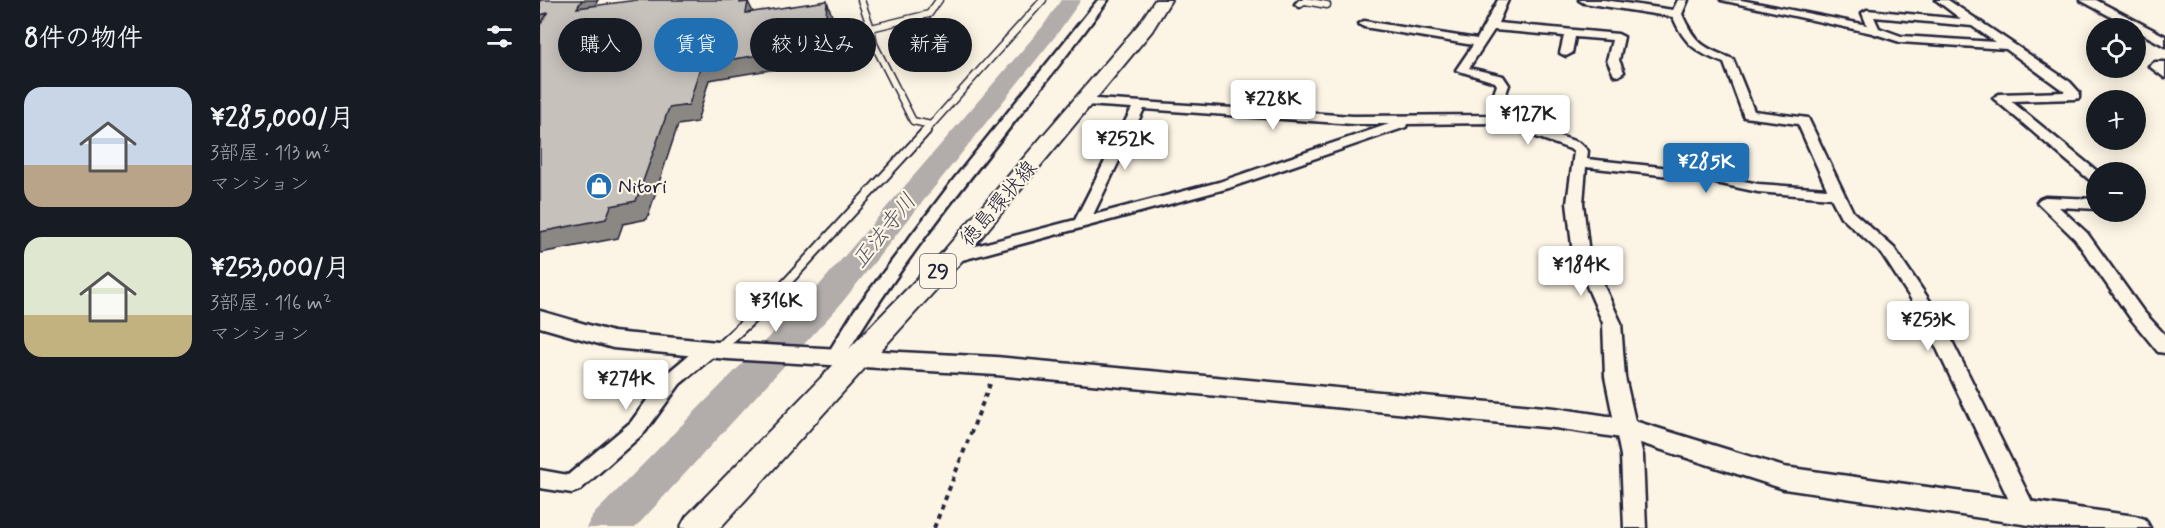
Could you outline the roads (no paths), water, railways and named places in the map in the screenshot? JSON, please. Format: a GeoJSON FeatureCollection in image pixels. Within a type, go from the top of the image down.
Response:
{"type":"FeatureCollection","features":[{"type":"Feature","properties":{"kind":"main road","name":"徳島環状線"},"geometry":{"type":"LineString","coordinates":[[698,528],[837,358],[951,258],[1146,27],[1162,0]]}},
{"type":"Feature","properties":{"kind":"street"},"geometry":{"type":"LineString","coordinates":[[837,358],[860,315],[1103,0]]}},
{"type":"Feature","properties":{"kind":"street"},"geometry":{"type":"LineString","coordinates":[[1498,119],[1497,102],[1503,85],[1499,79],[1462,70],[1491,26],[1503,0]]}},
{"type":"Feature","properties":{"kind":"street"},"geometry":{"type":"LineString","coordinates":[[1584,0],[1677,14]]}},
{"type":"Feature","properties":{"kind":"street"},"geometry":{"type":"LineString","coordinates":[[1683,0],[1677,14],[1692,46],[1729,61],[1749,114],[1803,121],[1846,213],[1888,250],[1929,313],[2026,512]]}},
{"type":"Feature","properties":{"kind":"street"},"geometry":{"type":"LineString","coordinates":[[1726,0],[1875,30],[1900,39],[2006,46]]}},
{"type":"Feature","properties":{"kind":"street"},"geometry":{"type":"LineString","coordinates":[[1941,0],[2066,86],[2075,95],[1999,98],[2086,170]]}},
{"type":"Feature","properties":{"kind":"street"},"geometry":{"type":"LineString","coordinates":[[2086,0],[2165,42]]}},
{"type":"Feature","properties":{"kind":"street"},"geometry":{"type":"LineString","coordinates":[[1875,30],[1867,13],[1974,23]]}},
{"type":"Feature","properties":{"kind":"street"},"geometry":{"type":"LineString","coordinates":[[1364,24],[1478,43]]}},
{"type":"Feature","properties":{"kind":"street"},"geometry":{"type":"LineString","coordinates":[[1491,26],[1571,31],[1618,37],[1613,60],[1618,72]]}},
{"type":"Feature","properties":{"kind":"street"},"geometry":{"type":"LineString","coordinates":[[1566,53],[1571,31]]}},
{"type":"Feature","properties":{"kind":"street"},"geometry":{"type":"LineString","coordinates":[[2165,66],[2155,66],[2165,74]]}},
{"type":"Feature","properties":{"kind":"street"},"geometry":{"type":"LineString","coordinates":[[1085,101],[1265,115],[1408,122],[1498,119],[1575,146],[1581,152],[1575,203],[1581,254],[1612,323],[1615,376],[1632,456],[1635,528]]}},
{"type":"Feature","properties":{"kind":"street"},"geometry":{"type":"LineString","coordinates":[[1081,224],[1140,104]]}},
{"type":"Feature","properties":{"kind":"street"},"geometry":{"type":"LineString","coordinates":[[951,258],[1224,184],[1408,122]]}},
{"type":"Feature","properties":{"kind":"street"},"geometry":{"type":"LineString","coordinates":[[1580,162],[1698,175],[1758,188],[1836,194]]}},
{"type":"Feature","properties":{"kind":"street"},"geometry":{"type":"LineString","coordinates":[[2086,204],[2045,202],[2081,236],[2137,315],[2165,347]]}},
{"type":"Feature","properties":{"kind":"street"},"geometry":{"type":"LineString","coordinates":[[540,319],[614,340],[718,350],[996,366],[1555,418],[1628,429],[1784,478],[2135,528]]}},
{"type":"Feature","properties":{"kind":"street"},"geometry":{"type":"LineString","coordinates":[[540,479],[572,484],[638,427],[673,379],[718,350]]}},
{"type":"Feature","properties":{"kind":"lane"},"geometry":{"type":"LineString","coordinates":[[861,0],[867,18]]}},
{"type":"Feature","properties":{"kind":"lane"},"geometry":{"type":"LineString","coordinates":[[876,27],[929,14],[939,0]]}},
{"type":"Feature","properties":{"kind":"lane"},"geometry":{"type":"LineString","coordinates":[[718,350],[770,302],[1024,24],[1043,0]]}},
{"type":"Feature","properties":{"kind":"lane"},"geometry":{"type":"LineString","coordinates":[[1304,2],[1328,5]]}},
{"type":"Feature","properties":{"kind":"lane"},"geometry":{"type":"LineString","coordinates":[[876,48],[913,121],[931,125]]}},
{"type":"Feature","properties":{"kind":"waterway","name":"正法寺川"},"geometry":{"type":"LineString","coordinates":[[608,528],[828,297],[1050,30],[1071,0]]}},
{"type":"Feature","properties":{"kind":"place","name":"Nitori"},"geometry":{"type":"Point","coordinates":[599,186]}}]}
